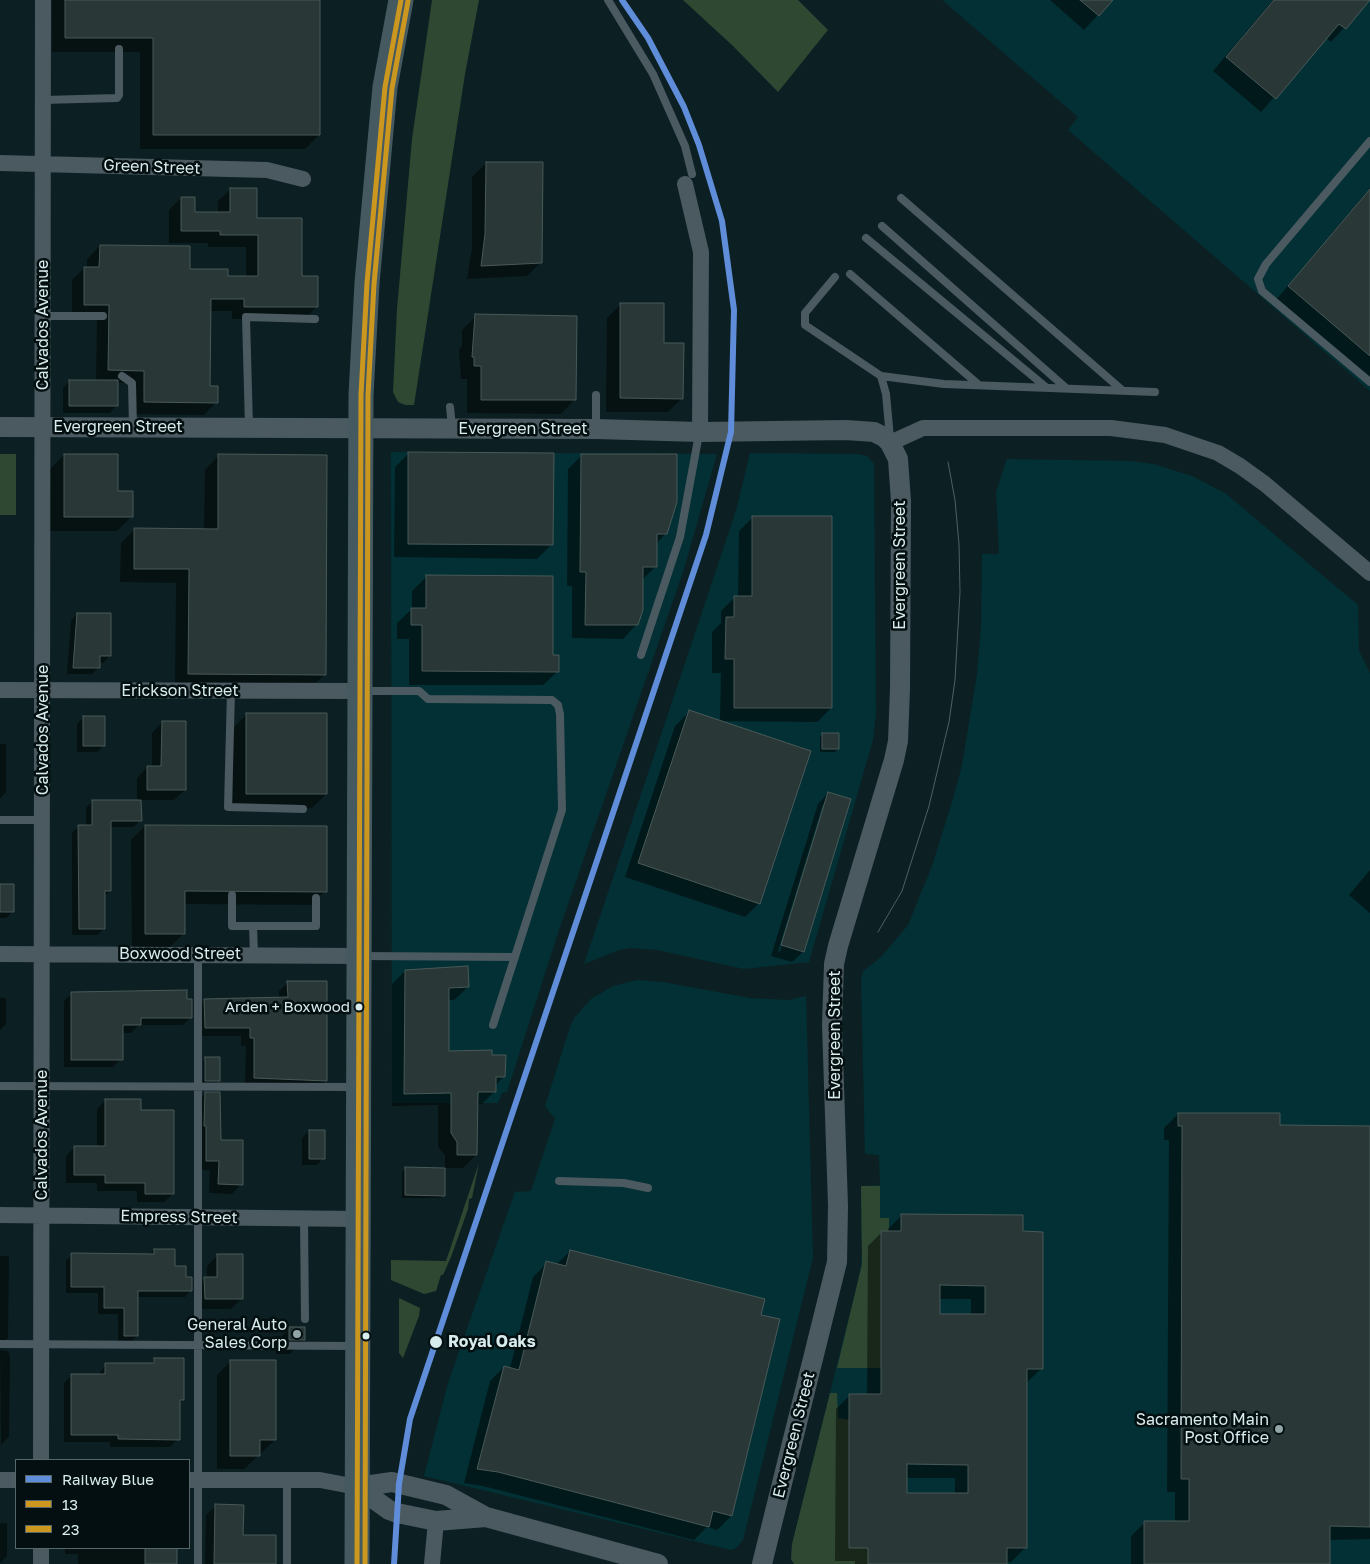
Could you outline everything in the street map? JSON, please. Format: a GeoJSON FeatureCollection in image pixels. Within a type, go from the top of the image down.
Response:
{"type":"FeatureCollection","features":[{"type":"Feature","properties":{"kind":"main road"},"geometry":{"type":"LineString","coordinates":[[357,1564],[360,1087],[360,429],[367,283],[385,87],[401,0]]}},
{"type":"Feature","properties":{"kind":"street","name":"Calvados Avenue"},"geometry":{"type":"LineString","coordinates":[[40,1459],[42,1344],[43,0]]}},
{"type":"Feature","properties":{"kind":"street","name":"Green Street"},"geometry":{"type":"LineString","coordinates":[[0,163],[267,170],[303,179]]}},
{"type":"Feature","properties":{"kind":"street"},"geometry":{"type":"LineString","coordinates":[[688,179],[701,252],[700,432]]}},
{"type":"Feature","properties":{"kind":"street","name":"Evergreen Street"},"geometry":{"type":"LineString","coordinates":[[0,427],[596,429],[700,432],[865,430],[884,437],[890,443],[898,459],[901,501],[898,741],[834,964],[832,1025],[838,1206],[837,1262],[762,1564]]}},
{"type":"Feature","properties":{"kind":"street"},"geometry":{"type":"LineString","coordinates":[[890,443],[923,428],[1111,428],[1165,435],[1218,453],[1240,466],[1265,484],[1370,573]]}},
{"type":"Feature","properties":{"kind":"street","name":"Erickson Street"},"geometry":{"type":"LineString","coordinates":[[0,690],[360,691]]}},
{"type":"Feature","properties":{"kind":"street","name":"Boxwood Street"},"geometry":{"type":"LineString","coordinates":[[0,954],[359,956]]}},
{"type":"Feature","properties":{"kind":"street","name":"Empress Street"},"geometry":{"type":"LineString","coordinates":[[0,1215],[358,1218]]}},
{"type":"Feature","properties":{"kind":"street"},"geometry":{"type":"LineString","coordinates":[[0,1480],[15,1480]]}},
{"type":"Feature","properties":{"kind":"street"},"geometry":{"type":"LineString","coordinates":[[193,1480],[320,1480],[357,1487],[392,1482],[446,1496],[486,1517],[658,1564]]}},
{"type":"Feature","properties":{"kind":"street"},"geometry":{"type":"LineString","coordinates":[[357,1487],[389,1510],[436,1521],[486,1517]]}},
{"type":"Feature","properties":{"kind":"street"},"geometry":{"type":"LineString","coordinates":[[432,1564],[436,1521]]}},
{"type":"Feature","properties":{"kind":"street"},"geometry":{"type":"LineString","coordinates":[[41,1549],[41,1564]]}},
{"type":"Feature","properties":{"kind":"lane"},"geometry":{"type":"LineString","coordinates":[[608,0],[653,74],[685,146],[688,179]]}},
{"type":"Feature","properties":{"kind":"lane"},"geometry":{"type":"LineString","coordinates":[[43,100],[117,98],[119,95],[119,49]]}},
{"type":"Feature","properties":{"kind":"lane"},"geometry":{"type":"LineString","coordinates":[[1370,141],[1266,264],[1258,279],[1262,291],[1370,382]]}},
{"type":"Feature","properties":{"kind":"lane"},"geometry":{"type":"LineString","coordinates":[[901,198],[1122,390]]}},
{"type":"Feature","properties":{"kind":"lane"},"geometry":{"type":"LineString","coordinates":[[882,226],[1066,388]]}},
{"type":"Feature","properties":{"kind":"lane"},"geometry":{"type":"LineString","coordinates":[[866,238],[1047,388]]}},
{"type":"Feature","properties":{"kind":"lane"},"geometry":{"type":"LineString","coordinates":[[850,274],[979,386]]}},
{"type":"Feature","properties":{"kind":"lane"},"geometry":{"type":"LineString","coordinates":[[835,277],[805,314],[806,325],[882,376],[944,384],[1156,392]]}},
{"type":"Feature","properties":{"kind":"lane"},"geometry":{"type":"LineString","coordinates":[[43,316],[103,316]]}},
{"type":"Feature","properties":{"kind":"lane"},"geometry":{"type":"LineString","coordinates":[[249,427],[246,317],[315,319]]}},
{"type":"Feature","properties":{"kind":"lane"},"geometry":{"type":"LineString","coordinates":[[122,376],[132,383],[133,427]]}},
{"type":"Feature","properties":{"kind":"lane"},"geometry":{"type":"LineString","coordinates":[[882,376],[886,394],[890,443]]}},
{"type":"Feature","properties":{"kind":"lane"},"geometry":{"type":"LineString","coordinates":[[596,395],[596,429]]}},
{"type":"Feature","properties":{"kind":"lane"},"geometry":{"type":"LineString","coordinates":[[450,407],[452,429]]}},
{"type":"Feature","properties":{"kind":"lane"},"geometry":{"type":"LineString","coordinates":[[641,655],[680,537],[700,432]]}},
{"type":"Feature","properties":{"kind":"lane"},"geometry":{"type":"LineString","coordinates":[[231,691],[228,807],[303,809]]}},
{"type":"Feature","properties":{"kind":"lane"},"geometry":{"type":"LineString","coordinates":[[360,691],[419,691],[428,699],[552,700],[558,705],[560,714],[562,810],[493,1025]]}},
{"type":"Feature","properties":{"kind":"lane"},"geometry":{"type":"LineString","coordinates":[[0,820],[43,820]]}},
{"type":"Feature","properties":{"kind":"lane"},"geometry":{"type":"LineString","coordinates":[[232,895],[232,926],[316,926],[316,898]]}},
{"type":"Feature","properties":{"kind":"lane"},"geometry":{"type":"LineString","coordinates":[[253,926],[254,954]]}},
{"type":"Feature","properties":{"kind":"lane"},"geometry":{"type":"LineString","coordinates":[[198,954],[196,1218],[198,1345],[193,1480],[198,1564]]}},
{"type":"Feature","properties":{"kind":"lane"},"geometry":{"type":"LineString","coordinates":[[359,956],[515,957]]}},
{"type":"Feature","properties":{"kind":"lane"},"geometry":{"type":"LineString","coordinates":[[0,1086],[360,1087]]}},
{"type":"Feature","properties":{"kind":"lane"},"geometry":{"type":"LineString","coordinates":[[559,1181],[624,1184],[648,1188]]}},
{"type":"Feature","properties":{"kind":"lane"},"geometry":{"type":"LineString","coordinates":[[304,1218],[305,1318]]}},
{"type":"Feature","properties":{"kind":"lane"},"geometry":{"type":"LineString","coordinates":[[0,1344],[357,1346]]}},
{"type":"Feature","properties":{"kind":"lane"},"geometry":{"type":"LineString","coordinates":[[287,1480],[287,1564]]}},
{"type":"Feature","properties":{"kind":"shaded area"},"geometry":{"type":"Polygon","coordinates":[[[942,0],[1370,0],[1370,391],[1068,130],[1078,117],[942,0]]]}},
{"type":"Feature","properties":{"kind":"shaded area"},"geometry":{"type":"Polygon","coordinates":[[[391,452],[717,454],[684,569],[557,936],[507,1092],[502,1093],[498,1103],[392,1103],[391,452]]]}},
{"type":"Feature","properties":{"kind":"shaded area"},"geometry":{"type":"Polygon","coordinates":[[[750,453],[858,454],[867,456],[874,464],[876,714],[873,740],[809,962],[744,969],[657,950],[631,948],[619,950],[584,964],[736,511],[750,453]]]}},
{"type":"Feature","properties":{"kind":"shaded area"},"geometry":{"type":"Polygon","coordinates":[[[1007,459],[1131,461],[1154,464],[1192,476],[1225,493],[1358,605],[1359,651],[1370,673],[1370,1564],[794,1564],[791,1559],[792,1544],[860,1273],[862,1253],[861,1186],[880,1185],[879,1155],[865,1154],[861,980],[863,971],[880,958],[908,925],[932,866],[952,802],[962,765],[977,674],[981,626],[982,554],[999,554],[996,492],[1007,459]]]}},
{"type":"Feature","properties":{"kind":"shaded area"},"geometry":{"type":"Polygon","coordinates":[[[637,980],[663,982],[750,998],[788,1000],[806,996],[813,1258],[743,1540],[736,1548],[731,1550],[424,1476],[448,1383],[515,1192],[531,1191],[555,1119],[545,1106],[570,1027],[575,1017],[591,999],[613,986],[637,980]]]}},
{"type":"Feature","properties":{"kind":"green space"},"geometry":{"type":"Polygon","coordinates":[[[432,0],[479,0],[465,74],[414,405],[405,405],[398,402],[393,392],[397,309],[412,139],[432,0]]]}},
{"type":"Feature","properties":{"kind":"green space"},"geometry":{"type":"Polygon","coordinates":[[[683,0],[798,0],[828,30],[778,92],[733,46],[683,0]]]}},
{"type":"Feature","properties":{"kind":"green space"},"geometry":{"type":"Polygon","coordinates":[[[0,454],[16,454],[16,515],[0,515],[0,454]]]}},
{"type":"Feature","properties":{"kind":"green space"},"geometry":{"type":"Polygon","coordinates":[[[479,1163],[472,1198],[469,1199],[468,1209],[451,1257],[443,1275],[441,1275],[436,1291],[424,1294],[391,1280],[391,1260],[446,1261],[479,1163]]]}},
{"type":"Feature","properties":{"kind":"green space"},"geometry":{"type":"Polygon","coordinates":[[[861,1186],[880,1186],[880,1218],[889,1218],[889,1231],[881,1231],[881,1368],[837,1368],[862,1264],[861,1186]]]}},
{"type":"Feature","properties":{"kind":"green space"},"geometry":{"type":"Polygon","coordinates":[[[399,1298],[420,1308],[419,1316],[403,1358],[399,1353],[399,1298]]]}},
{"type":"Feature","properties":{"kind":"green space"},"geometry":{"type":"Polygon","coordinates":[[[830,1393],[837,1393],[838,1418],[849,1420],[849,1548],[868,1548],[868,1564],[794,1564],[791,1559],[792,1544],[830,1393]]]}},
{"type":"Feature","properties":{"kind":"building"},"geometry":{"type":"Polygon","coordinates":[[[65,0],[320,0],[320,135],[153,135],[153,38],[65,38],[65,0]]]}},
{"type":"Feature","properties":{"kind":"building"},"geometry":{"type":"Polygon","coordinates":[[[1080,0],[1113,0],[1099,16],[1080,0]]]}},
{"type":"Feature","properties":{"kind":"building"},"geometry":{"type":"Polygon","coordinates":[[[1274,0],[1370,0],[1346,29],[1339,24],[1276,99],[1226,57],[1274,0]]]}},
{"type":"Feature","properties":{"kind":"building"},"geometry":{"type":"Polygon","coordinates":[[[486,162],[543,162],[542,263],[481,266],[485,234],[486,162]]]}},
{"type":"Feature","properties":{"kind":"building"},"geometry":{"type":"Polygon","coordinates":[[[230,188],[257,188],[257,218],[302,218],[302,276],[318,276],[318,307],[244,307],[244,299],[211,299],[210,386],[218,386],[218,403],[144,402],[144,371],[108,370],[109,305],[84,305],[84,267],[99,267],[100,245],[190,246],[190,269],[228,269],[228,276],[258,276],[258,235],[220,235],[220,231],[181,231],[181,197],[195,197],[195,212],[230,212],[230,188]]]}},
{"type":"Feature","properties":{"kind":"building"},"geometry":{"type":"Polygon","coordinates":[[[1370,189],[1370,356],[1288,286],[1370,189]]]}},
{"type":"Feature","properties":{"kind":"building"},"geometry":{"type":"Polygon","coordinates":[[[620,303],[664,303],[664,343],[684,343],[683,399],[620,398],[620,303]]]}},
{"type":"Feature","properties":{"kind":"building"},"geometry":{"type":"Polygon","coordinates":[[[475,314],[577,316],[576,400],[481,400],[481,366],[474,366],[474,357],[472,357],[475,314]]]}},
{"type":"Feature","properties":{"kind":"building"},"geometry":{"type":"Polygon","coordinates":[[[69,380],[118,380],[118,406],[69,406],[69,380]]]}},
{"type":"Feature","properties":{"kind":"building"},"geometry":{"type":"Polygon","coordinates":[[[408,452],[554,453],[553,545],[408,544],[408,452]]]}},
{"type":"Feature","properties":{"kind":"building"},"geometry":{"type":"Polygon","coordinates":[[[64,454],[118,454],[118,491],[133,491],[133,517],[64,517],[64,454]]]}},
{"type":"Feature","properties":{"kind":"building"},"geometry":{"type":"Polygon","coordinates":[[[218,454],[327,455],[326,675],[188,674],[189,569],[134,569],[134,528],[218,529],[218,454]]]}},
{"type":"Feature","properties":{"kind":"building"},"geometry":{"type":"Polygon","coordinates":[[[581,454],[677,454],[677,502],[667,534],[657,534],[657,567],[643,567],[643,610],[638,625],[585,625],[586,572],[580,572],[581,454]]]}},
{"type":"Feature","properties":{"kind":"building"},"geometry":{"type":"Polygon","coordinates":[[[752,516],[832,516],[832,708],[734,708],[734,659],[725,659],[726,617],[734,617],[734,596],[752,596],[752,516]]]}},
{"type":"Feature","properties":{"kind":"building"},"geometry":{"type":"Polygon","coordinates":[[[426,575],[553,576],[553,655],[559,655],[559,672],[422,671],[422,625],[411,625],[411,608],[426,608],[426,575]]]}},
{"type":"Feature","properties":{"kind":"building"},"geometry":{"type":"Polygon","coordinates":[[[77,613],[111,613],[111,656],[100,656],[100,668],[73,668],[77,613]]]}},
{"type":"Feature","properties":{"kind":"building"},"geometry":{"type":"Polygon","coordinates":[[[689,710],[811,751],[760,904],[638,863],[689,710]]]}},
{"type":"Feature","properties":{"kind":"building"},"geometry":{"type":"Polygon","coordinates":[[[246,713],[327,713],[327,794],[246,794],[246,713]]]}},
{"type":"Feature","properties":{"kind":"building"},"geometry":{"type":"Polygon","coordinates":[[[83,716],[105,716],[105,746],[83,746],[83,716]]]}},
{"type":"Feature","properties":{"kind":"building"},"geometry":{"type":"Polygon","coordinates":[[[162,721],[186,721],[186,790],[147,790],[147,766],[161,766],[162,721]]]}},
{"type":"Feature","properties":{"kind":"building"},"geometry":{"type":"Polygon","coordinates":[[[822,733],[839,733],[839,749],[822,749],[822,733]]]}},
{"type":"Feature","properties":{"kind":"building"},"geometry":{"type":"Polygon","coordinates":[[[828,792],[851,799],[804,952],[781,945],[828,792]]]}},
{"type":"Feature","properties":{"kind":"building"},"geometry":{"type":"Polygon","coordinates":[[[92,800],[141,800],[142,821],[111,821],[111,891],[105,891],[105,929],[79,929],[78,825],[92,825],[92,800]]]}},
{"type":"Feature","properties":{"kind":"building"},"geometry":{"type":"Polygon","coordinates":[[[145,825],[327,826],[327,892],[185,891],[185,934],[145,934],[145,825]]]}},
{"type":"Feature","properties":{"kind":"building"},"geometry":{"type":"Polygon","coordinates":[[[0,884],[14,884],[14,912],[0,912],[0,884]]]}},
{"type":"Feature","properties":{"kind":"building"},"geometry":{"type":"Polygon","coordinates":[[[468,966],[469,987],[449,988],[449,1051],[492,1050],[492,1055],[506,1055],[505,1077],[496,1077],[496,1092],[478,1092],[477,1155],[457,1155],[457,1142],[451,1133],[451,1093],[404,1094],[405,970],[468,966]]]}},
{"type":"Feature","properties":{"kind":"building"},"geometry":{"type":"Polygon","coordinates":[[[287,981],[327,981],[327,1081],[254,1078],[254,1038],[250,1038],[250,1028],[205,1028],[204,999],[288,997],[287,981]]]}},
{"type":"Feature","properties":{"kind":"building"},"geometry":{"type":"Polygon","coordinates":[[[187,990],[187,999],[192,999],[192,1018],[141,1018],[141,1025],[123,1025],[123,1060],[71,1060],[71,992],[187,990]]]}},
{"type":"Feature","properties":{"kind":"building"},"geometry":{"type":"Polygon","coordinates":[[[205,1057],[220,1057],[220,1081],[205,1081],[205,1057]]]}},
{"type":"Feature","properties":{"kind":"building"},"geometry":{"type":"Polygon","coordinates":[[[205,1092],[220,1092],[221,1140],[243,1140],[243,1185],[218,1184],[219,1161],[206,1161],[205,1092]]]}},
{"type":"Feature","properties":{"kind":"building"},"geometry":{"type":"Polygon","coordinates":[[[105,1099],[141,1099],[141,1110],[174,1110],[174,1194],[145,1194],[145,1183],[105,1183],[105,1175],[74,1175],[74,1146],[105,1146],[105,1099]]]}},
{"type":"Feature","properties":{"kind":"building"},"geometry":{"type":"Polygon","coordinates":[[[1178,1113],[1280,1113],[1280,1125],[1370,1126],[1370,1527],[1330,1526],[1330,1564],[1144,1564],[1144,1521],[1189,1521],[1189,1479],[1181,1479],[1182,1126],[1178,1126],[1178,1113]]]}},
{"type":"Feature","properties":{"kind":"building"},"geometry":{"type":"Polygon","coordinates":[[[309,1130],[325,1130],[325,1159],[309,1159],[309,1130]]]}},
{"type":"Feature","properties":{"kind":"building"},"geometry":{"type":"Polygon","coordinates":[[[405,1167],[445,1168],[445,1196],[405,1195],[405,1167]]]}},
{"type":"Feature","properties":{"kind":"building"},"geometry":{"type":"Polygon","coordinates":[[[901,1214],[1023,1215],[1023,1231],[1043,1232],[1043,1369],[1027,1369],[1027,1548],[1007,1548],[1007,1564],[868,1564],[868,1548],[849,1548],[849,1394],[881,1394],[881,1231],[901,1231],[901,1214]],[[940,1285],[940,1314],[985,1314],[985,1286],[940,1285]],[[907,1464],[907,1493],[968,1493],[968,1465],[907,1464]]]}},
{"type":"Feature","properties":{"kind":"building"},"geometry":{"type":"Polygon","coordinates":[[[154,1249],[175,1249],[175,1266],[186,1266],[186,1277],[192,1277],[192,1291],[138,1291],[138,1336],[124,1336],[124,1308],[104,1308],[104,1287],[71,1287],[71,1253],[154,1254],[154,1249]]]}},
{"type":"Feature","properties":{"kind":"building"},"geometry":{"type":"Polygon","coordinates":[[[570,1250],[765,1299],[761,1315],[780,1319],[732,1516],[713,1511],[709,1527],[498,1472],[477,1469],[504,1366],[519,1370],[546,1261],[566,1266],[570,1250]]]}},
{"type":"Feature","properties":{"kind":"building"},"geometry":{"type":"Polygon","coordinates":[[[217,1254],[243,1254],[243,1299],[205,1299],[204,1277],[217,1277],[217,1254]]]}},
{"type":"Feature","properties":{"kind":"building","name":"General Auto Sales Corp"},"geometry":{"type":"Polygon","coordinates":[[[289,1327],[305,1327],[305,1340],[289,1340],[289,1327]]]}},
{"type":"Feature","properties":{"kind":"building"},"geometry":{"type":"Polygon","coordinates":[[[154,1358],[184,1358],[184,1400],[180,1400],[180,1440],[118,1439],[118,1435],[71,1435],[71,1374],[105,1374],[105,1363],[154,1363],[154,1358]]]}},
{"type":"Feature","properties":{"kind":"building"},"geometry":{"type":"Polygon","coordinates":[[[230,1360],[276,1360],[276,1440],[260,1440],[260,1456],[230,1456],[230,1360]]]}},
{"type":"Feature","properties":{"kind":"building"},"geometry":{"type":"Polygon","coordinates":[[[215,1504],[244,1505],[243,1535],[276,1535],[276,1564],[214,1564],[215,1504]]]}},
{"type":"Feature","properties":{"kind":"building"},"geometry":{"type":"Polygon","coordinates":[[[145,1549],[177,1549],[177,1564],[145,1564],[145,1549]]]}},
{"type":"Feature","properties":{"kind":"tram line"},"geometry":{"type":"LineString","coordinates":[[878,932],[902,891],[929,806],[949,722],[955,680],[960,592],[959,544],[955,500],[948,462]]}},
{"type":"Feature","properties":{"kind":"rail line","name":"Blue"},"geometry":{"type":"LineString","coordinates":[[394,1564],[399,1484],[410,1419],[706,535],[731,432],[734,310],[722,221],[699,145],[684,107],[648,38],[622,0]]}},
{"type":"Feature","properties":{"kind":"transit line","name":"13"},"geometry":{"type":"LineString","coordinates":[[357,1564],[361,395],[367,283],[385,87],[401,0]]}},
{"type":"Feature","properties":{"kind":"transit line","name":"23"},"geometry":{"type":"LineString","coordinates":[[365,1564],[368,395],[374,284],[392,88],[408,1]]}},
{"type":"Feature","properties":{"kind":"place","name":"Arden + Boxwood"},"geometry":{"type":"Point","coordinates":[359,1007]}},
{"type":"Feature","properties":{"kind":"place","name":"General Auto Sales Corp"},"geometry":{"type":"Point","coordinates":[297,1334]}},
{"type":"Feature","properties":{"kind":"place","name":"Royal Oaks"},"geometry":{"type":"Point","coordinates":[436,1342]}},
{"type":"Feature","properties":{"kind":"place","name":"Sacramento Main Post Office"},"geometry":{"type":"Point","coordinates":[1279,1429]}}]}
